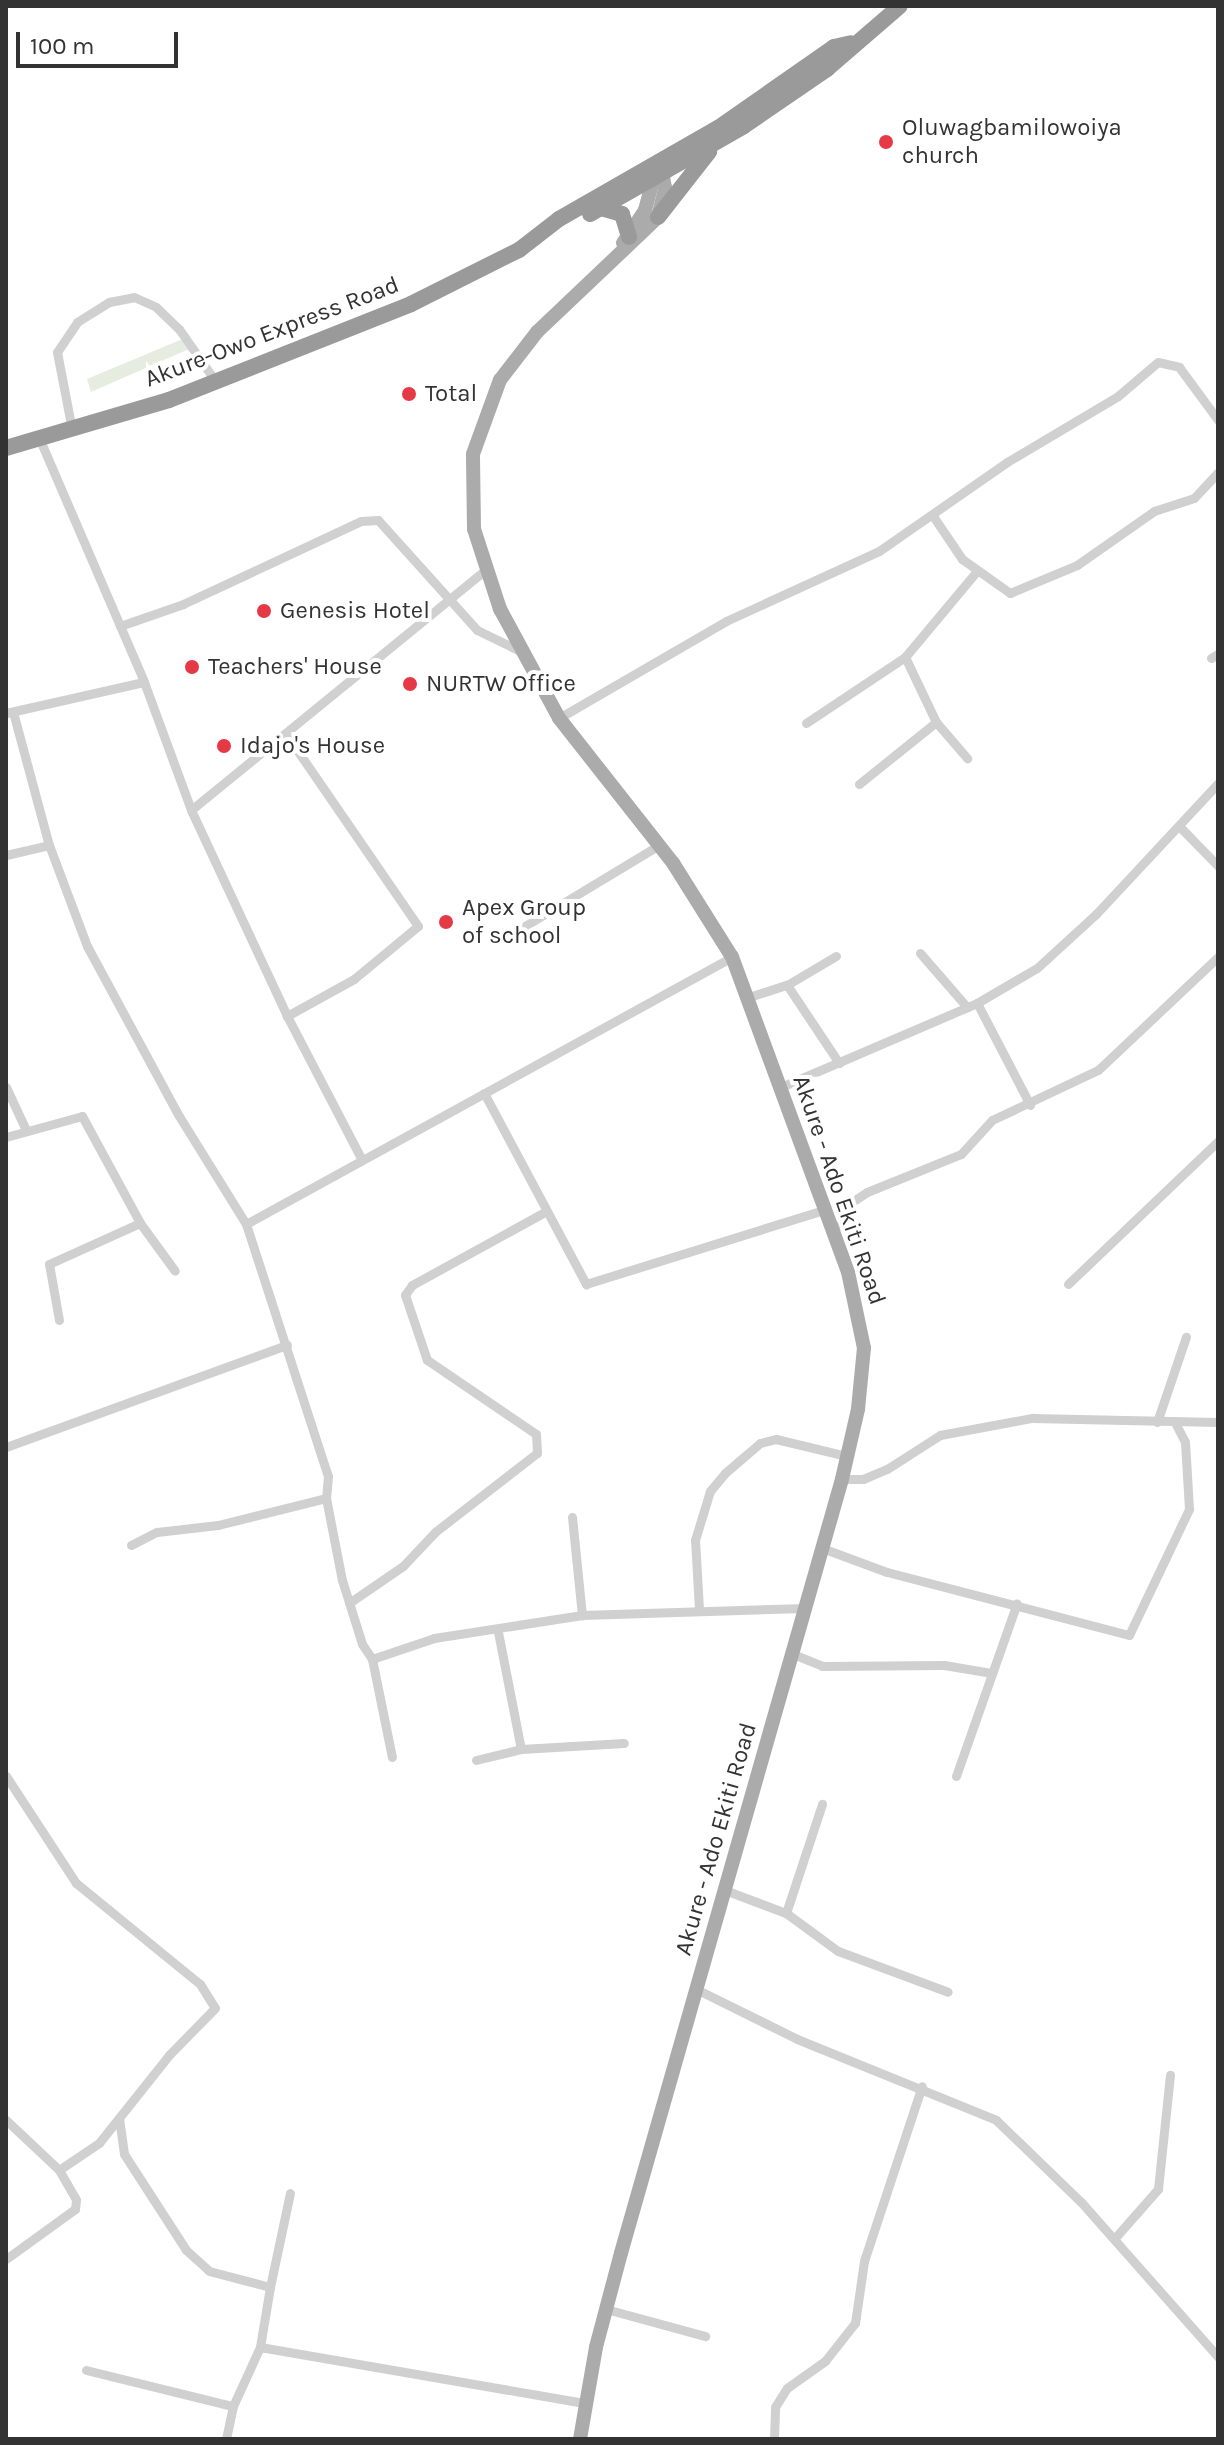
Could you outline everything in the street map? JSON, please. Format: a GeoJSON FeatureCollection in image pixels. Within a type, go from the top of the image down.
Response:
{"type":"FeatureCollection","features":[{"type":"Feature","properties":{"kind":"highway","name":"Akure-Owo Express Road"},"geometry":{"type":"LineString","coordinates":[[6,448],[73,431],[216,382],[411,304],[714,145],[827,69],[851,43],[900,6]]}},
{"type":"Feature","properties":{"kind":"highway","name":"Akure-Owo Express Road"},"geometry":{"type":"LineString","coordinates":[[544,232],[601,208],[656,173],[834,47],[851,43]]}},
{"type":"Feature","properties":{"kind":"highway"},"geometry":{"type":"LineString","coordinates":[[658,217],[714,145]]}},
{"type":"Feature","properties":{"kind":"highway"},"geometry":{"type":"LineString","coordinates":[[601,208],[622,214],[629,237]]}},
{"type":"Feature","properties":{"kind":"main road"},"geometry":{"type":"LineString","coordinates":[[656,173],[658,217]]}},
{"type":"Feature","properties":{"kind":"main road"},"geometry":{"type":"LineString","coordinates":[[614,260],[645,210],[656,173]]}},
{"type":"Feature","properties":{"kind":"main road","name":"Akure - Ado Ekiti Road"},"geometry":{"type":"LineString","coordinates":[[580,2439],[584,2403],[606,2309],[722,1889],[842,1479],[864,1348],[855,1293],[732,957],[713,920],[659,845],[559,718],[520,651],[485,570],[470,485],[489,403],[511,361],[537,332],[658,217]]}},
{"type":"Feature","properties":{"kind":"street"},"geometry":{"type":"LineString","coordinates":[[73,431],[57,352],[77,322],[109,302],[134,297],[156,307],[179,329],[216,382]]}},
{"type":"Feature","properties":{"kind":"street"},"geometry":{"type":"LineString","coordinates":[[559,718],[726,621],[852,565],[933,516],[1007,462],[1118,396],[1158,362],[1179,367],[1218,420]]}},
{"type":"Feature","properties":{"kind":"street"},"geometry":{"type":"LineString","coordinates":[[40,440],[144,682],[191,810],[287,1016],[362,1160]]}},
{"type":"Feature","properties":{"kind":"street"},"geometry":{"type":"LineString","coordinates":[[933,516],[976,572],[1010,593],[1026,590],[1077,565],[1154,511],[1194,498],[1218,472]]}},
{"type":"Feature","properties":{"kind":"street"},"geometry":{"type":"LineString","coordinates":[[120,626],[196,598],[361,521],[378,520],[477,630],[520,651]]}},
{"type":"Feature","properties":{"kind":"street"},"geometry":{"type":"LineString","coordinates":[[191,810],[485,570]]}},
{"type":"Feature","properties":{"kind":"street"},"geometry":{"type":"LineString","coordinates":[[806,723],[905,657],[976,572]]}},
{"type":"Feature","properties":{"kind":"street"},"geometry":{"type":"LineString","coordinates":[[905,657],[936,722],[967,758]]}},
{"type":"Feature","properties":{"kind":"street"},"geometry":{"type":"LineString","coordinates":[[144,682],[9,712],[49,845],[111,996],[246,1224],[328,1476],[326,1498],[349,1603],[362,1644],[372,1659],[392,1757]]}},
{"type":"Feature","properties":{"kind":"street"},"geometry":{"type":"LineString","coordinates":[[859,784],[936,722]]}},
{"type":"Feature","properties":{"kind":"street"},"geometry":{"type":"LineString","coordinates":[[286,734],[418,926],[354,979],[287,1016]]}},
{"type":"Feature","properties":{"kind":"street"},"geometry":{"type":"LineString","coordinates":[[781,1087],[977,1003],[1061,948],[1218,783]]}},
{"type":"Feature","properties":{"kind":"street"},"geometry":{"type":"LineString","coordinates":[[1179,826],[1218,866]]}},
{"type":"Feature","properties":{"kind":"street"},"geometry":{"type":"LineString","coordinates":[[6,855],[49,845]]}},
{"type":"Feature","properties":{"kind":"street"},"geometry":{"type":"LineString","coordinates":[[510,935],[659,845]]}},
{"type":"Feature","properties":{"kind":"street"},"geometry":{"type":"LineString","coordinates":[[920,953],[967,1007]]}},
{"type":"Feature","properties":{"kind":"street"},"geometry":{"type":"LineString","coordinates":[[749,997],[787,985],[836,956]]}},
{"type":"Feature","properties":{"kind":"street"},"geometry":{"type":"LineString","coordinates":[[246,1224],[732,957]]}},
{"type":"Feature","properties":{"kind":"street"},"geometry":{"type":"LineString","coordinates":[[831,1230],[845,1222],[856,1199],[961,1154],[992,1120],[1030,1105],[1098,1070],[1218,957]]}},
{"type":"Feature","properties":{"kind":"street"},"geometry":{"type":"LineString","coordinates":[[787,985],[839,1063]]}},
{"type":"Feature","properties":{"kind":"street"},"geometry":{"type":"LineString","coordinates":[[977,1003],[1030,1105]]}},
{"type":"Feature","properties":{"kind":"street"},"geometry":{"type":"LineString","coordinates":[[6,1087],[26,1130]]}},
{"type":"Feature","properties":{"kind":"street"},"geometry":{"type":"LineString","coordinates":[[484,1093],[586,1284],[824,1210]]}},
{"type":"Feature","properties":{"kind":"street"},"geometry":{"type":"LineString","coordinates":[[6,1137],[82,1116],[140,1223],[175,1271]]}},
{"type":"Feature","properties":{"kind":"street"},"geometry":{"type":"LineString","coordinates":[[1068,1284],[1218,1141]]}},
{"type":"Feature","properties":{"kind":"street"},"geometry":{"type":"LineString","coordinates":[[349,1603],[403,1566],[435,1532],[537,1453],[536,1434],[427,1360],[405,1295],[412,1285],[545,1212]]}},
{"type":"Feature","properties":{"kind":"street"},"geometry":{"type":"LineString","coordinates":[[59,1320],[49,1264],[140,1223]]}},
{"type":"Feature","properties":{"kind":"street"},"geometry":{"type":"LineString","coordinates":[[1157,1422],[1186,1337]]}},
{"type":"Feature","properties":{"kind":"street"},"geometry":{"type":"LineString","coordinates":[[6,1447],[287,1345]]}},
{"type":"Feature","properties":{"kind":"street"},"geometry":{"type":"LineString","coordinates":[[842,1479],[863,1479],[940,1435],[984,1426],[1072,1415],[1176,1424],[1218,1422]]}},
{"type":"Feature","properties":{"kind":"street"},"geometry":{"type":"LineString","coordinates":[[822,1548],[887,1572],[1017,1603],[1122,1635],[1135,1630],[1189,1509],[1185,1442],[1176,1424]]}},
{"type":"Feature","properties":{"kind":"street"},"geometry":{"type":"LineString","coordinates":[[699,1609],[695,1540],[710,1491],[725,1473],[760,1443],[776,1439],[847,1456]]}},
{"type":"Feature","properties":{"kind":"street"},"geometry":{"type":"LineString","coordinates":[[131,1545],[157,1532],[218,1525],[326,1498]]}},
{"type":"Feature","properties":{"kind":"street"},"geometry":{"type":"LineString","coordinates":[[572,1517],[582,1615]]}},
{"type":"Feature","properties":{"kind":"street"},"geometry":{"type":"LineString","coordinates":[[956,1776],[1017,1603]]}},
{"type":"Feature","properties":{"kind":"street"},"geometry":{"type":"LineString","coordinates":[[372,1659],[434,1638],[498,1632],[582,1615],[806,1608]]}},
{"type":"Feature","properties":{"kind":"street"},"geometry":{"type":"LineString","coordinates":[[498,1632],[521,1749]]}},
{"type":"Feature","properties":{"kind":"street"},"geometry":{"type":"LineString","coordinates":[[793,1654],[822,1666],[944,1665],[992,1673]]}},
{"type":"Feature","properties":{"kind":"street"},"geometry":{"type":"LineString","coordinates":[[476,1760],[521,1749],[624,1743]]}},
{"type":"Feature","properties":{"kind":"street"},"geometry":{"type":"LineString","coordinates":[[6,1776],[76,1883],[200,1984],[215,2008],[169,2055],[99,2143],[59,2170]]}},
{"type":"Feature","properties":{"kind":"street"},"geometry":{"type":"LineString","coordinates":[[786,1913],[822,1804]]}},
{"type":"Feature","properties":{"kind":"street"},"geometry":{"type":"LineString","coordinates":[[722,1889],[786,1913],[838,1951],[948,1992]]}},
{"type":"Feature","properties":{"kind":"street"},"geometry":{"type":"LineString","coordinates":[[696,1989],[797,2039],[922,2086],[996,2120],[1114,2239],[1218,2357]]}},
{"type":"Feature","properties":{"kind":"street"},"geometry":{"type":"LineString","coordinates":[[1114,2239],[1158,2189],[1170,2075]]}},
{"type":"Feature","properties":{"kind":"street"},"geometry":{"type":"LineString","coordinates":[[774,2439],[775,2407],[787,2388],[825,2361],[855,2323],[864,2261],[922,2086]]}},
{"type":"Feature","properties":{"kind":"street"},"geometry":{"type":"LineString","coordinates":[[119,2118],[124,2154],[186,2250],[209,2271],[270,2287]]}},
{"type":"Feature","properties":{"kind":"street"},"geometry":{"type":"LineString","coordinates":[[6,2120],[59,2170],[76,2200],[75,2209],[6,2259]]}},
{"type":"Feature","properties":{"kind":"street"},"geometry":{"type":"LineString","coordinates":[[226,2439],[233,2406],[260,2347],[290,2193]]}},
{"type":"Feature","properties":{"kind":"street"},"geometry":{"type":"LineString","coordinates":[[606,2309],[705,2336]]}},
{"type":"Feature","properties":{"kind":"street"},"geometry":{"type":"LineString","coordinates":[[260,2347],[584,2403]]}},
{"type":"Feature","properties":{"kind":"street"},"geometry":{"type":"LineString","coordinates":[[86,2370],[233,2406]]}},
{"type":"Feature","properties":{"kind":"shaded area"},"geometry":{"type":"Polygon","coordinates":[[[185,338],[189,349],[91,392],[87,379],[185,338]]]}},
{"type":"Feature","properties":{"kind":"place","name":"Oluwagbamilowoiya church"},"geometry":{"type":"Point","coordinates":[886,142]}},
{"type":"Feature","properties":{"kind":"place","name":"Total"},"geometry":{"type":"Point","coordinates":[409,394]}},
{"type":"Feature","properties":{"kind":"place","name":"Genesis Hotel"},"geometry":{"type":"Point","coordinates":[264,611]}},
{"type":"Feature","properties":{"kind":"place","name":"Teachers' House"},"geometry":{"type":"Point","coordinates":[192,667]}},
{"type":"Feature","properties":{"kind":"place","name":"NURTW Office"},"geometry":{"type":"Point","coordinates":[410,684]}},
{"type":"Feature","properties":{"kind":"place","name":"Idajo's House"},"geometry":{"type":"Point","coordinates":[224,746]}},
{"type":"Feature","properties":{"kind":"place","name":"Apex Group of school"},"geometry":{"type":"Point","coordinates":[446,922]}}]}
